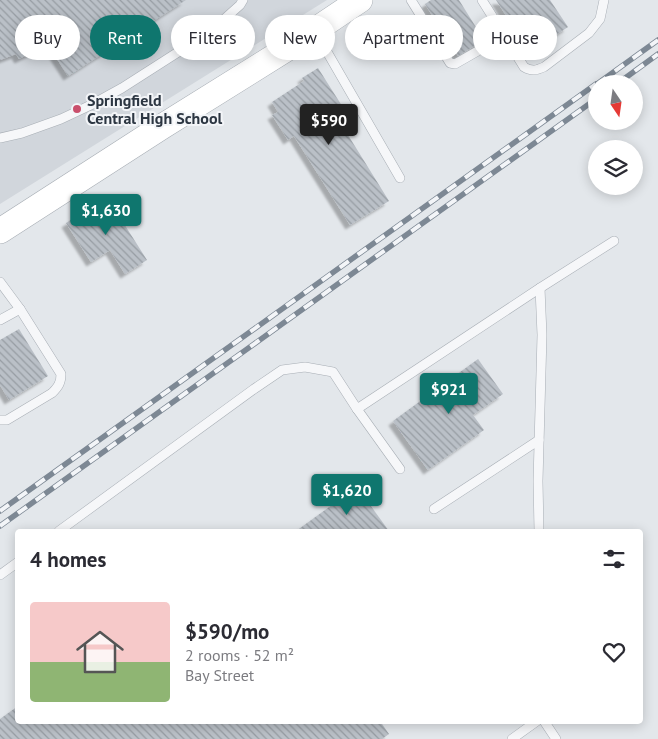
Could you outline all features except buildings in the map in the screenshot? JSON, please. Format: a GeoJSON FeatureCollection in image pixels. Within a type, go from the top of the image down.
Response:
{"type":"FeatureCollection","features":[{"type":"Feature","properties":{"kind":"main road"},"geometry":{"type":"LineString","coordinates":[[335,17],[360,0]]}},
{"type":"Feature","properties":{"kind":"main road"},"geometry":{"type":"LineString","coordinates":[[0,231],[268,60]]}},
{"type":"Feature","properties":{"kind":"lane"},"geometry":{"type":"LineString","coordinates":[[0,138],[22,133],[61,119],[122,88],[210,31],[240,5],[243,0]]}},
{"type":"Feature","properties":{"kind":"lane"},"geometry":{"type":"LineString","coordinates":[[411,0],[450,63],[455,64],[473,54]]}},
{"type":"Feature","properties":{"kind":"lane"},"geometry":{"type":"LineString","coordinates":[[482,0],[491,15]]}},
{"type":"Feature","properties":{"kind":"lane"},"geometry":{"type":"LineString","coordinates":[[557,57],[589,33],[600,19],[604,0]]}},
{"type":"Feature","properties":{"kind":"lane"},"geometry":{"type":"LineString","coordinates":[[331,60],[400,178]]}},
{"type":"Feature","properties":{"kind":"lane"},"geometry":{"type":"LineString","coordinates":[[519,60],[524,67],[529,70],[537,70],[553,60]]}},
{"type":"Feature","properties":{"kind":"lane"},"geometry":{"type":"LineString","coordinates":[[357,409],[614,241]]}},
{"type":"Feature","properties":{"kind":"lane"},"geometry":{"type":"LineString","coordinates":[[0,282],[20,309],[61,374],[61,382],[52,393],[7,420],[0,420]]}},
{"type":"Feature","properties":{"kind":"lane"},"geometry":{"type":"LineString","coordinates":[[539,529],[538,481],[542,335],[540,288]]}},
{"type":"Feature","properties":{"kind":"lane"},"geometry":{"type":"LineString","coordinates":[[0,320],[20,309]]}},
{"type":"Feature","properties":{"kind":"lane"},"geometry":{"type":"LineString","coordinates":[[62,529],[282,370],[305,367],[333,372],[400,469]]}},
{"type":"Feature","properties":{"kind":"lane"},"geometry":{"type":"LineString","coordinates":[[434,509],[539,440]]}},
{"type":"Feature","properties":{"kind":"lane"},"geometry":{"type":"LineString","coordinates":[[0,575],[15,564]]}},
{"type":"Feature","properties":{"kind":"lane"},"geometry":{"type":"LineString","coordinates":[[512,739],[533,724]]}},
{"type":"Feature","properties":{"kind":"lane"},"geometry":{"type":"LineString","coordinates":[[546,724],[556,739]]}},
{"type":"Feature","properties":{"kind":"shaded area","name":"Springfield Central High School"},"geometry":{"type":"Polygon","coordinates":[[[0,0],[327,0],[303,15],[265,15],[265,39],[255,45],[255,15],[171,15],[171,60],[231,60],[0,204],[0,0]]]}},
{"type":"Feature","properties":{"kind":"railway"},"geometry":{"type":"LineString","coordinates":[[609,75],[658,40]]}},
{"type":"Feature","properties":{"kind":"railway"},"geometry":{"type":"LineString","coordinates":[[629,75],[658,54]]}},
{"type":"Feature","properties":{"kind":"railway"},"geometry":{"type":"LineString","coordinates":[[0,511],[588,90]]}},
{"type":"Feature","properties":{"kind":"railway"},"geometry":{"type":"LineString","coordinates":[[0,526],[588,105]]}},
{"type":"Feature","properties":{"kind":"place","name":"Springfield Central High School"},"geometry":{"type":"Point","coordinates":[77,109]}}]}
